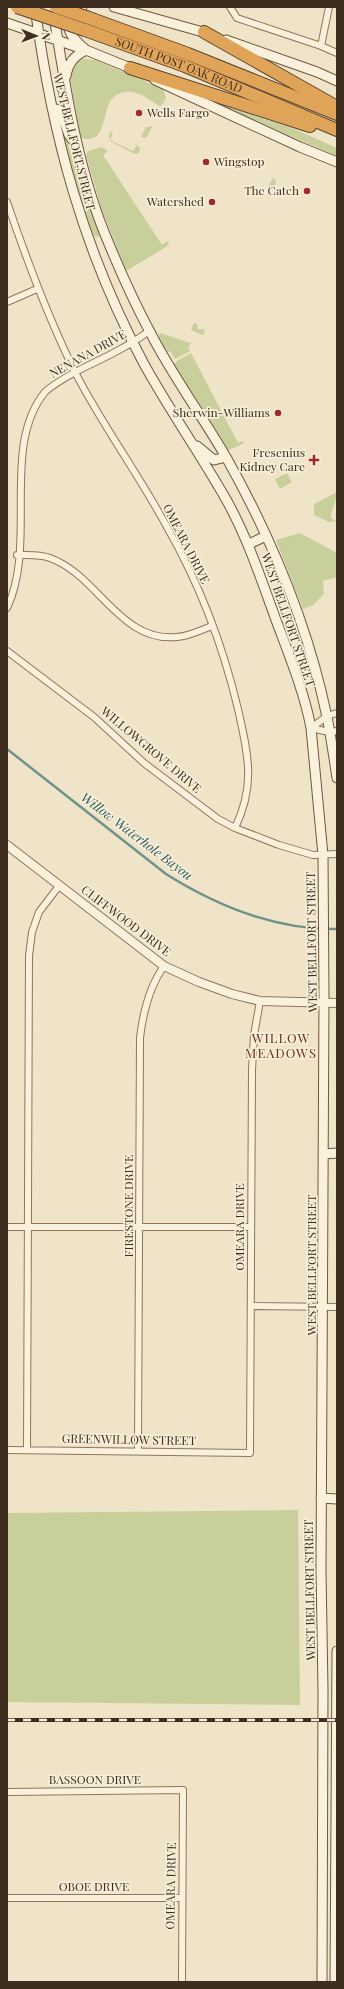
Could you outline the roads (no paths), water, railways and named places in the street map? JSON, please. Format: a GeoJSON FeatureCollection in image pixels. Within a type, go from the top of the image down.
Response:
{"type":"FeatureCollection","features":[{"type":"Feature","properties":{"kind":"highway","name":"SOUTH POST OAK ROAD"},"geometry":{"type":"LineString","coordinates":[[17,7],[185,66],[337,130]]}},
{"type":"Feature","properties":{"kind":"highway","name":"SOUTH POST OAK ROAD"},"geometry":{"type":"LineString","coordinates":[[56,7],[188,54],[337,114]]}},
{"type":"Feature","properties":{"kind":"highway"},"geometry":{"type":"LineString","coordinates":[[204,32],[337,107]]}},
{"type":"Feature","properties":{"kind":"highway"},"geometry":{"type":"LineString","coordinates":[[130,68],[337,135]]}},
{"type":"Feature","properties":{"kind":"main road","name":"WEST BELLFORT STREET"},"geometry":{"type":"LineString","coordinates":[[35,7],[38,35],[52,108],[66,169],[79,214],[92,250],[112,298],[144,363],[226,501],[249,544],[283,638],[308,713],[311,728],[323,855],[324,903],[324,1307],[321,1570],[323,1690],[322,1982]]}},
{"type":"Feature","properties":{"kind":"main road","name":"WEST BELLFORT STREET"},"geometry":{"type":"LineString","coordinates":[[53,7],[65,80],[79,148],[97,212],[108,243],[149,331],[226,457],[266,536],[302,627],[327,716],[333,731],[337,778]]}},
{"type":"Feature","properties":{"kind":"main road"},"geometry":{"type":"LineString","coordinates":[[82,7],[70,20],[68,31],[71,37],[86,50]]}},
{"type":"Feature","properties":{"kind":"main road"},"geometry":{"type":"LineString","coordinates":[[114,7],[204,32],[317,72],[337,81]]}},
{"type":"Feature","properties":{"kind":"main road"},"geometry":{"type":"LineString","coordinates":[[7,23],[58,42],[86,50],[130,68],[177,92],[337,162]]}},
{"type":"Feature","properties":{"kind":"main road"},"geometry":{"type":"LineString","coordinates":[[65,80],[67,71],[72,61],[77,54],[86,50]]}},
{"type":"Feature","properties":{"kind":"main road"},"geometry":{"type":"LineString","coordinates":[[52,108],[57,108],[60,110],[69,135],[79,148]]}},
{"type":"Feature","properties":{"kind":"main road"},"geometry":{"type":"LineString","coordinates":[[92,250],[108,243]]}},
{"type":"Feature","properties":{"kind":"main road"},"geometry":{"type":"LineString","coordinates":[[188,436],[203,452],[214,460],[226,457]]}},
{"type":"Feature","properties":{"kind":"main road"},"geometry":{"type":"LineString","coordinates":[[249,544],[266,536]]}},
{"type":"Feature","properties":{"kind":"main road"},"geometry":{"type":"LineString","coordinates":[[324,1154],[337,1153]]}},
{"type":"Feature","properties":{"kind":"main road"},"geometry":{"type":"LineString","coordinates":[[322,1498],[337,1499]]}},
{"type":"Feature","properties":{"kind":"main road"},"geometry":{"type":"LineString","coordinates":[[335,1982],[337,1651]]}},
{"type":"Feature","properties":{"kind":"main road"},"geometry":{"type":"LineString","coordinates":[[322,1894],[336,1894]]}},
{"type":"Feature","properties":{"kind":"street"},"geometry":{"type":"LineString","coordinates":[[230,7],[237,18],[321,46],[337,53]]}},
{"type":"Feature","properties":{"kind":"street"},"geometry":{"type":"LineString","coordinates":[[321,46],[329,7]]}},
{"type":"Feature","properties":{"kind":"street","name":"OMEARA DRIVE"},"geometry":{"type":"LineString","coordinates":[[7,202],[37,289],[87,395],[167,526],[193,579],[212,626],[232,683],[247,757],[247,799],[235,828]]}},
{"type":"Feature","properties":{"kind":"street"},"geometry":{"type":"LineString","coordinates":[[7,302],[37,289]]}},
{"type":"Feature","properties":{"kind":"street","name":"NENANA DRIVE"},"geometry":{"type":"LineString","coordinates":[[7,608],[16,578],[17,454],[20,432],[35,403],[44,392],[76,372],[134,342],[149,331]]}},
{"type":"Feature","properties":{"kind":"street"},"geometry":{"type":"LineString","coordinates":[[17,555],[50,558],[72,569],[128,623],[148,634],[166,638],[178,637],[212,626]]}},
{"type":"Feature","properties":{"kind":"street","name":"WILLOWGROVE DRIVE"},"geometry":{"type":"LineString","coordinates":[[7,651],[94,717],[144,763],[187,797],[235,828],[279,845],[313,855],[337,854]]}},
{"type":"Feature","properties":{"kind":"street"},"geometry":{"type":"LineString","coordinates":[[311,728],[327,716],[337,713]]}},
{"type":"Feature","properties":{"kind":"street"},"geometry":{"type":"LineString","coordinates":[[311,728],[333,731]]}},
{"type":"Feature","properties":{"kind":"street","name":"CLIFFWOOD DRIVE"},"geometry":{"type":"LineString","coordinates":[[7,845],[164,966],[199,982],[232,994],[260,1001],[324,1004],[337,1003]]}},
{"type":"Feature","properties":{"kind":"street"},"geometry":{"type":"LineString","coordinates":[[27,1450],[29,956],[32,932],[39,912],[59,886]]}},
{"type":"Feature","properties":{"kind":"street","name":"FIRESTONE DRIVE"},"geometry":{"type":"LineString","coordinates":[[138,1451],[140,1038],[144,1011],[157,976],[164,966]]}},
{"type":"Feature","properties":{"kind":"street","name":"OMEARA DRIVE"},"geometry":{"type":"LineString","coordinates":[[250,1453],[252,1070],[254,1035],[260,1001]]}},
{"type":"Feature","properties":{"kind":"street"},"geometry":{"type":"LineString","coordinates":[[7,1227],[251,1227]]}},
{"type":"Feature","properties":{"kind":"street"},"geometry":{"type":"LineString","coordinates":[[251,1306],[337,1307]]}},
{"type":"Feature","properties":{"kind":"street","name":"GREENWILLOW STREET"},"geometry":{"type":"LineString","coordinates":[[7,1450],[250,1453]]}},
{"type":"Feature","properties":{"kind":"street","name":"OMEARA DRIVE"},"geometry":{"type":"LineString","coordinates":[[182,1982],[184,1790]]}},
{"type":"Feature","properties":{"kind":"street","name":"BASSOON DRIVE"},"geometry":{"type":"LineString","coordinates":[[7,1792],[184,1790]]}},
{"type":"Feature","properties":{"kind":"street","name":"OBOE DRIVE"},"geometry":{"type":"LineString","coordinates":[[7,1898],[182,1898]]}},
{"type":"Feature","properties":{"kind":"waterway","name":"Willow Waterhole Bayou"},"geometry":{"type":"LineString","coordinates":[[7,749],[166,874],[185,886],[226,906],[247,914],[291,925],[337,929]]}},
{"type":"Feature","properties":{"kind":"railway"},"geometry":{"type":"LineString","coordinates":[[7,1720],[337,1720]]}},
{"type":"Feature","properties":{"kind":"place","name":"Wells Fargo"},"geometry":{"type":"Point","coordinates":[139,113]}},
{"type":"Feature","properties":{"kind":"place","name":"Wingstop"},"geometry":{"type":"Point","coordinates":[206,162]}},
{"type":"Feature","properties":{"kind":"place","name":"The Catch"},"geometry":{"type":"Point","coordinates":[307,191]}},
{"type":"Feature","properties":{"kind":"place","name":"Watershed"},"geometry":{"type":"Point","coordinates":[212,202]}},
{"type":"Feature","properties":{"kind":"place","name":"Sherwin-Williams"},"geometry":{"type":"Point","coordinates":[278,413]}},
{"type":"Feature","properties":{"kind":"place","name":"Fresenius Kidney Care"},"geometry":{"type":"Point","coordinates":[314,460]}},
{"type":"Feature","properties":{"kind":"district","name":"WILLOW MEADOWS"},"geometry":{"type":"Point","coordinates":[281,1046]}}]}
